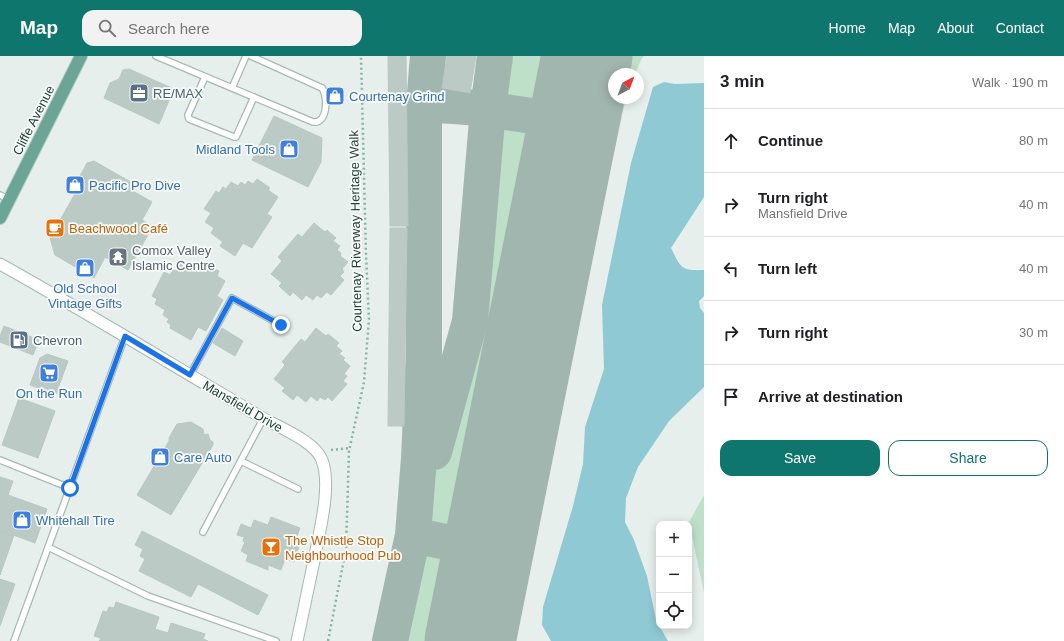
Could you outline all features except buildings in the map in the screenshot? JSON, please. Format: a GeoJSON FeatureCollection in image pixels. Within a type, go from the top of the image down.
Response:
{"type":"FeatureCollection","features":[{"type":"Feature","properties":{"kind":"main road","name":"Cliffe Avenue"},"geometry":{"type":"LineString","coordinates":[[0,218],[4,197],[81,56]]}},
{"type":"Feature","properties":{"kind":"street","name":"Mansfield Drive"},"geometry":{"type":"LineString","coordinates":[[0,264],[125,336],[263,419],[310,445],[322,458],[326,475],[324,511],[297,641]]}},
{"type":"Feature","properties":{"kind":"lane"},"geometry":{"type":"LineString","coordinates":[[156,56],[313,122],[318,122],[323,118],[325,114],[325,94],[322,88],[251,56]]}},
{"type":"Feature","properties":{"kind":"lane"},"geometry":{"type":"LineString","coordinates":[[232,88],[246,56]]}},
{"type":"Feature","properties":{"kind":"lane"},"geometry":{"type":"LineString","coordinates":[[205,76],[188,115],[189,119],[236,137],[254,97]]}},
{"type":"Feature","properties":{"kind":"lane"},"geometry":{"type":"LineString","coordinates":[[190,375],[232,298],[281,325]]}},
{"type":"Feature","properties":{"kind":"lane"},"geometry":{"type":"LineString","coordinates":[[14,641],[125,336]]}},
{"type":"Feature","properties":{"kind":"lane"},"geometry":{"type":"LineString","coordinates":[[203,532],[263,419]]}},
{"type":"Feature","properties":{"kind":"lane"},"geometry":{"type":"LineString","coordinates":[[0,460],[70,488]]}},
{"type":"Feature","properties":{"kind":"lane"},"geometry":{"type":"LineString","coordinates":[[241,461],[298,488]]}},
{"type":"Feature","properties":{"kind":"lane"},"geometry":{"type":"LineString","coordinates":[[48,547],[148,596],[276,641]]}},
{"type":"Feature","properties":{"kind":"path","name":"Courtenay Riverway Heritage Walk"},"geometry":{"type":"LineString","coordinates":[[328,641],[346,549],[350,448],[364,382],[370,319],[366,255],[362,56]]}},
{"type":"Feature","properties":{"kind":"path"},"geometry":{"type":"LineString","coordinates":[[331,450],[350,448]]}},
{"type":"Feature","properties":{"kind":"green space"},"geometry":{"type":"Polygon","coordinates":[[[499,56],[569,56],[558,110],[553,113],[500,106],[493,96],[499,56]]]}},
{"type":"Feature","properties":{"kind":"green space"},"geometry":{"type":"Polygon","coordinates":[[[607,56],[644,56],[638,68],[608,68],[608,104],[625,104],[601,212],[514,641],[488,641],[607,56]]]}},
{"type":"Feature","properties":{"kind":"green space"},"geometry":{"type":"Polygon","coordinates":[[[494,118],[550,125],[554,129],[554,134],[475,529],[468,536],[444,534],[421,526],[421,515],[476,319],[494,118]]]}},
{"type":"Feature","properties":{"kind":"green space"},"geometry":{"type":"Polygon","coordinates":[[[704,495],[704,593],[692,536],[692,521],[690,521],[704,495]]]}},
{"type":"Feature","properties":{"kind":"green space"},"geometry":{"type":"Polygon","coordinates":[[[423,539],[461,548],[469,557],[450,641],[394,641],[413,549],[418,541],[423,539]]]}},
{"type":"Feature","properties":{"kind":"water"},"geometry":{"type":"Polygon","coordinates":[[[664,82],[675,84],[704,83],[704,197],[671,248],[677,260],[686,269],[704,270],[704,296],[699,301],[700,308],[704,313],[704,387],[669,421],[638,467],[626,498],[625,522],[634,540],[647,576],[656,620],[656,629],[661,629],[668,641],[551,641],[542,625],[543,607],[573,506],[583,464],[585,427],[604,369],[602,305],[631,163],[653,87],[664,82]]]}},
{"type":"Feature","properties":{"kind":"taxiway"},"geometry":{"type":"LineString","coordinates":[[390,641],[413,535],[419,458],[424,350],[424,105],[428,56]]}},
{"type":"Feature","properties":{"kind":"taxiway"},"geometry":{"type":"LineString","coordinates":[[434,452],[470,321],[488,109],[495,56]]}},
{"type":"Feature","properties":{"kind":"taxiway"},"geometry":{"type":"LineString","coordinates":[[424,105],[443,105],[480,109],[574,123]]}},
{"type":"Feature","properties":{"kind":"taxiway"},"geometry":{"type":"LineString","coordinates":[[413,535],[488,551]]}},
{"type":"Feature","properties":{"kind":"runway"},"geometry":{"type":"LineString","coordinates":[[470,641],[587,56]]}},
{"type":"Feature","properties":{"kind":"place","name":"RE/MAX"},"geometry":{"type":"Point","coordinates":[139,93]}},
{"type":"Feature","properties":{"kind":"place","name":"Courtenay Grind"},"geometry":{"type":"Point","coordinates":[335,96]}},
{"type":"Feature","properties":{"kind":"place","name":"Midland Tools"},"geometry":{"type":"Point","coordinates":[289,149]}},
{"type":"Feature","properties":{"kind":"place","name":"Pacific Pro Dive"},"geometry":{"type":"Point","coordinates":[75,185]}},
{"type":"Feature","properties":{"kind":"place","name":"Beachwood Café"},"geometry":{"type":"Point","coordinates":[55,228]}},
{"type":"Feature","properties":{"kind":"place","name":"Comox Valley Islamic Centre"},"geometry":{"type":"Point","coordinates":[118,257]}},
{"type":"Feature","properties":{"kind":"place","name":"Old School Vintage Gifts"},"geometry":{"type":"Point","coordinates":[85,268]}},
{"type":"Feature","properties":{"kind":"place","name":"Chevron"},"geometry":{"type":"Point","coordinates":[19,340]}},
{"type":"Feature","properties":{"kind":"place","name":"On the Run"},"geometry":{"type":"Point","coordinates":[49,373]}},
{"type":"Feature","properties":{"kind":"place","name":"Care Auto"},"geometry":{"type":"Point","coordinates":[160,457]}},
{"type":"Feature","properties":{"kind":"place","name":"Whitehall Tire"},"geometry":{"type":"Point","coordinates":[22,520]}},
{"type":"Feature","properties":{"kind":"place","name":"The Whistle Stop Neighbourhood Pub"},"geometry":{"type":"Point","coordinates":[271,547]}},
{"type":"Feature","properties":{"kind":"route"},"geometry":{"type":"LineString","coordinates":[[70,488],[125,336],[190,375],[232,298],[281,325]]}}]}
